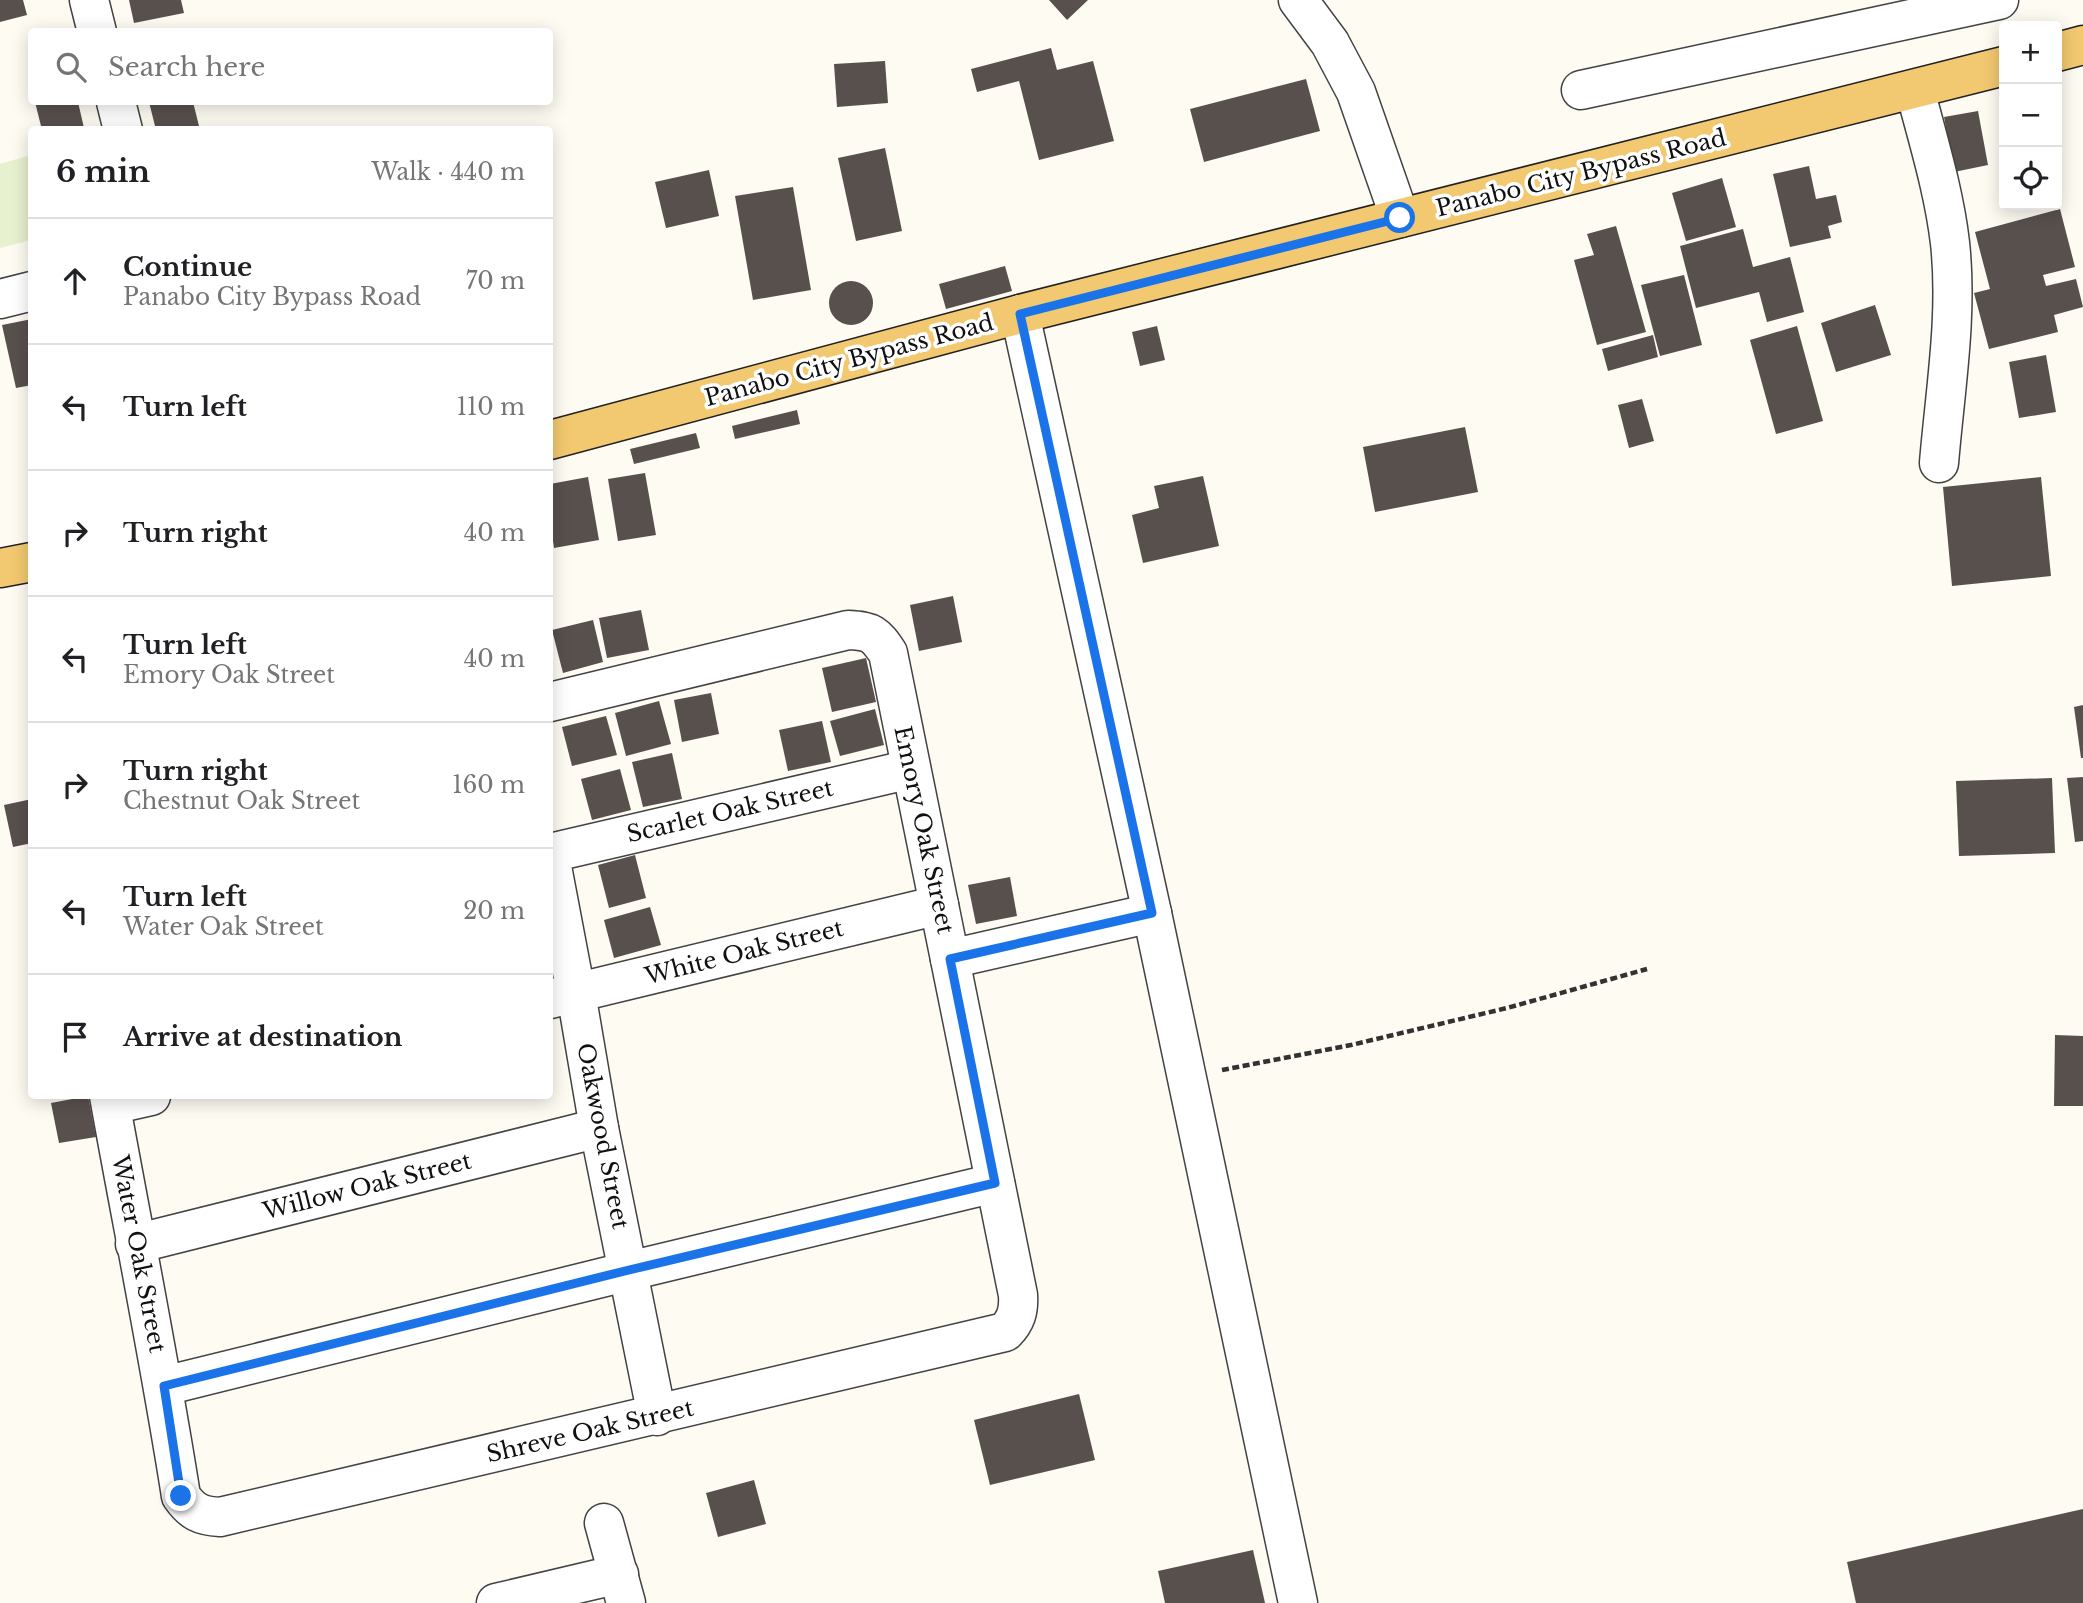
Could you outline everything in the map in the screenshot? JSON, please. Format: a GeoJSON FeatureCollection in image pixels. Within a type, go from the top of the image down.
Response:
{"type":"FeatureCollection","features":[{"type":"Feature","properties":{"kind":"main road"},"geometry":{"type":"LineString","coordinates":[[2062,51],[2083,45]]}},
{"type":"Feature","properties":{"kind":"main road","name":"Panabo City Bypass Road"},"geometry":{"type":"LineString","coordinates":[[553,439],[1020,314],[1999,67]]}},
{"type":"Feature","properties":{"kind":"main road"},"geometry":{"type":"LineString","coordinates":[[0,568],[28,563]]}},
{"type":"Feature","properties":{"kind":"street"},"geometry":{"type":"LineString","coordinates":[[89,0],[96,28]]}},
{"type":"Feature","properties":{"kind":"street"},"geometry":{"type":"LineString","coordinates":[[1298,0],[1330,43],[1356,92],[1400,218]]}},
{"type":"Feature","properties":{"kind":"street"},"geometry":{"type":"LineString","coordinates":[[1581,90],[1998,0]]}},
{"type":"Feature","properties":{"kind":"street"},"geometry":{"type":"LineString","coordinates":[[1915,90],[1942,198],[1950,243],[1952,301],[1939,463]]}},
{"type":"Feature","properties":{"kind":"street"},"geometry":{"type":"LineString","coordinates":[[117,105],[122,126]]}},
{"type":"Feature","properties":{"kind":"street"},"geometry":{"type":"LineString","coordinates":[[0,299],[28,292]]}},
{"type":"Feature","properties":{"kind":"street"},"geometry":{"type":"LineString","coordinates":[[1020,314],[1152,913],[1297,1603]]}},
{"type":"Feature","properties":{"kind":"street","name":"Emory Oak Street"},"geometry":{"type":"LineString","coordinates":[[553,701],[848,630],[867,631],[877,638],[888,653],[1018,1295],[1019,1307],[1014,1322],[1005,1332]]}},
{"type":"Feature","properties":{"kind":"street","name":"Scarlet Oak Street"},"geometry":{"type":"LineString","coordinates":[[553,854],[911,769]]}},
{"type":"Feature","properties":{"kind":"street","name":"Oakwood Street"},"geometry":{"type":"LineString","coordinates":[[553,888],[563,996],[599,1128],[657,1416]]}},
{"type":"Feature","properties":{"kind":"street","name":"White Oak Street"},"geometry":{"type":"LineString","coordinates":[[563,996],[939,905]]}},
{"type":"Feature","properties":{"kind":"street"},"geometry":{"type":"LineString","coordinates":[[950,959],[1152,913]]}},
{"type":"Feature","properties":{"kind":"street","name":"Water Oak Street"},"geometry":{"type":"LineString","coordinates":[[110,1100],[135,1244],[164,1386],[181,1496]]}},
{"type":"Feature","properties":{"kind":"street","name":"Willow Oak Street"},"geometry":{"type":"LineString","coordinates":[[135,1244],[599,1128]]}},
{"type":"Feature","properties":{"kind":"street"},"geometry":{"type":"LineString","coordinates":[[164,1386],[629,1270],[995,1183]]}},
{"type":"Feature","properties":{"kind":"street","name":"Shreve Oak Street"},"geometry":{"type":"LineString","coordinates":[[181,1496],[190,1509],[205,1516],[220,1517],[1005,1332]]}},
{"type":"Feature","properties":{"kind":"street"},"geometry":{"type":"LineString","coordinates":[[496,1603],[622,1588],[604,1523]]}},
{"type":"Feature","properties":{"kind":"path"},"geometry":{"type":"LineString","coordinates":[[1187,1076],[1364,1042],[1507,1008],[1647,969]]}},
{"type":"Feature","properties":{"kind":"green space"},"geometry":{"type":"Polygon","coordinates":[[[28,156],[28,241],[0,248],[0,164],[28,156]]]}},
{"type":"Feature","properties":{"kind":"building"},"geometry":{"type":"Polygon","coordinates":[[[0,0],[23,0],[27,15],[0,22],[0,0]]]}},
{"type":"Feature","properties":{"kind":"building"},"geometry":{"type":"Polygon","coordinates":[[[129,0],[181,0],[184,13],[134,23],[129,0]]]}},
{"type":"Feature","properties":{"kind":"building"},"geometry":{"type":"Polygon","coordinates":[[[1049,0],[1088,0],[1067,20],[1049,0]]]}},
{"type":"Feature","properties":{"kind":"building"},"geometry":{"type":"Polygon","coordinates":[[[1051,48],[1057,70],[1093,61],[1114,141],[1039,160],[1019,81],[977,92],[971,69],[1051,48]]]}},
{"type":"Feature","properties":{"kind":"building"},"geometry":{"type":"Polygon","coordinates":[[[885,61],[888,103],[837,107],[834,64],[885,61]]]}},
{"type":"Feature","properties":{"kind":"building"},"geometry":{"type":"Polygon","coordinates":[[[1306,79],[1320,131],[1204,162],[1190,109],[1306,79]]]}},
{"type":"Feature","properties":{"kind":"building"},"geometry":{"type":"Polygon","coordinates":[[[36,105],[79,105],[84,126],[41,126],[36,105]]]}},
{"type":"Feature","properties":{"kind":"building"},"geometry":{"type":"Polygon","coordinates":[[[150,105],[194,105],[199,126],[155,126],[150,105]]]}},
{"type":"Feature","properties":{"kind":"building"},"geometry":{"type":"Polygon","coordinates":[[[1978,111],[1988,165],[1954,172],[1944,117],[1978,111]]]}},
{"type":"Feature","properties":{"kind":"building"},"geometry":{"type":"Polygon","coordinates":[[[885,148],[902,231],[856,241],[838,158],[885,148]]]}},
{"type":"Feature","properties":{"kind":"building"},"geometry":{"type":"Polygon","coordinates":[[[1809,166],[1816,199],[1836,195],[1842,222],[1828,226],[1831,238],[1790,247],[1773,174],[1809,166]]]}},
{"type":"Feature","properties":{"kind":"building"},"geometry":{"type":"Polygon","coordinates":[[[709,170],[719,216],[666,228],[655,182],[709,170]]]}},
{"type":"Feature","properties":{"kind":"building"},"geometry":{"type":"Polygon","coordinates":[[[1722,178],[1736,227],[1686,241],[1672,193],[1722,178]]]}},
{"type":"Feature","properties":{"kind":"building"},"geometry":{"type":"Polygon","coordinates":[[[793,187],[811,290],[753,300],[735,196],[793,187]]]}},
{"type":"Feature","properties":{"kind":"building"},"geometry":{"type":"Polygon","coordinates":[[[2060,210],[2075,267],[2043,275],[2046,286],[2076,279],[2083,307],[2054,315],[2058,332],[1989,349],[1974,293],[1990,289],[1975,232],[2060,210]]]}},
{"type":"Feature","properties":{"kind":"building"},"geometry":{"type":"Polygon","coordinates":[[[1616,226],[1646,332],[1597,345],[1574,260],[1594,255],[1587,234],[1616,226]]]}},
{"type":"Feature","properties":{"kind":"building"},"geometry":{"type":"Polygon","coordinates":[[[1743,229],[1753,267],[1790,257],[1804,312],[1767,322],[1759,292],[1696,308],[1680,246],[1743,229]]]}},
{"type":"Feature","properties":{"kind":"building"},"geometry":{"type":"Polygon","coordinates":[[[1005,266],[1012,291],[946,309],[939,284],[1005,266]]]}},
{"type":"Feature","properties":{"kind":"building"},"geometry":{"type":"Polygon","coordinates":[[[1684,275],[1702,345],[1660,356],[1641,285],[1684,275]]]}},
{"type":"Feature","properties":{"kind":"building"},"geometry":{"type":"Polygon","coordinates":[[[851,281],[867,287],[873,303],[867,319],[851,325],[835,319],[829,303],[835,287],[851,281]]]}},
{"type":"Feature","properties":{"kind":"building"},"geometry":{"type":"Polygon","coordinates":[[[1875,305],[1891,355],[1836,372],[1821,323],[1875,305]]]}},
{"type":"Feature","properties":{"kind":"building"},"geometry":{"type":"Polygon","coordinates":[[[28,320],[28,386],[16,388],[2,325],[28,320]]]}},
{"type":"Feature","properties":{"kind":"building"},"geometry":{"type":"Polygon","coordinates":[[[1157,326],[1165,360],[1140,366],[1132,332],[1157,326]]]}},
{"type":"Feature","properties":{"kind":"building"},"geometry":{"type":"Polygon","coordinates":[[[1797,326],[1823,421],[1776,434],[1750,340],[1797,326]]]}},
{"type":"Feature","properties":{"kind":"building"},"geometry":{"type":"Polygon","coordinates":[[[1653,335],[1658,357],[1608,371],[1602,349],[1653,335]]]}},
{"type":"Feature","properties":{"kind":"building"},"geometry":{"type":"Polygon","coordinates":[[[2046,355],[2056,412],[2019,418],[2009,362],[2046,355]]]}},
{"type":"Feature","properties":{"kind":"building"},"geometry":{"type":"Polygon","coordinates":[[[1642,399],[1654,441],[1629,448],[1618,405],[1642,399]]]}},
{"type":"Feature","properties":{"kind":"building"},"geometry":{"type":"Polygon","coordinates":[[[797,410],[800,424],[735,439],[732,426],[797,410]]]}},
{"type":"Feature","properties":{"kind":"building"},"geometry":{"type":"Polygon","coordinates":[[[1465,427],[1478,492],[1375,512],[1363,447],[1465,427]]]}},
{"type":"Feature","properties":{"kind":"building"},"geometry":{"type":"Polygon","coordinates":[[[696,433],[700,448],[634,464],[630,449],[696,433]]]}},
{"type":"Feature","properties":{"kind":"building"},"geometry":{"type":"Polygon","coordinates":[[[645,473],[656,535],[618,541],[608,479],[645,473]]]}},
{"type":"Feature","properties":{"kind":"building"},"geometry":{"type":"Polygon","coordinates":[[[1203,476],[1219,546],[1143,563],[1132,515],[1159,508],[1154,486],[1203,476]]]}},
{"type":"Feature","properties":{"kind":"building"},"geometry":{"type":"Polygon","coordinates":[[[588,477],[599,540],[554,548],[553,483],[588,477]]]}},
{"type":"Feature","properties":{"kind":"building"},"geometry":{"type":"Polygon","coordinates":[[[2041,477],[2051,576],[1952,586],[1943,487],[2041,477]]]}},
{"type":"Feature","properties":{"kind":"building"},"geometry":{"type":"Polygon","coordinates":[[[953,596],[962,642],[919,651],[910,605],[953,596]]]}},
{"type":"Feature","properties":{"kind":"building"},"geometry":{"type":"Polygon","coordinates":[[[641,610],[649,650],[607,658],[599,618],[641,610]]]}},
{"type":"Feature","properties":{"kind":"building"},"geometry":{"type":"Polygon","coordinates":[[[593,620],[603,662],[563,673],[553,630],[593,620]]]}},
{"type":"Feature","properties":{"kind":"building"},"geometry":{"type":"Polygon","coordinates":[[[866,658],[876,702],[832,712],[822,668],[866,658]]]}},
{"type":"Feature","properties":{"kind":"building"},"geometry":{"type":"Polygon","coordinates":[[[711,693],[719,734],[682,742],[674,700],[711,693]]]}},
{"type":"Feature","properties":{"kind":"building"},"geometry":{"type":"Polygon","coordinates":[[[659,701],[671,744],[626,756],[615,713],[659,701]]]}},
{"type":"Feature","properties":{"kind":"building"},"geometry":{"type":"Polygon","coordinates":[[[2083,705],[2083,758],[2081,758],[2074,707],[2083,705]]]}},
{"type":"Feature","properties":{"kind":"building"},"geometry":{"type":"Polygon","coordinates":[[[875,709],[884,745],[840,756],[830,721],[875,709]]]}},
{"type":"Feature","properties":{"kind":"building"},"geometry":{"type":"Polygon","coordinates":[[[606,716],[617,755],[572,766],[562,727],[606,716]]]}},
{"type":"Feature","properties":{"kind":"building"},"geometry":{"type":"Polygon","coordinates":[[[822,721],[831,762],[788,771],[779,730],[822,721]]]}},
{"type":"Feature","properties":{"kind":"building"},"geometry":{"type":"Polygon","coordinates":[[[672,753],[682,799],[643,807],[632,762],[672,753]]]}},
{"type":"Feature","properties":{"kind":"building"},"geometry":{"type":"Polygon","coordinates":[[[620,769],[631,810],[592,820],[581,779],[620,769]]]}},
{"type":"Feature","properties":{"kind":"building"},"geometry":{"type":"Polygon","coordinates":[[[2083,777],[2083,841],[2075,842],[2067,778],[2083,777]]]}},
{"type":"Feature","properties":{"kind":"building"},"geometry":{"type":"Polygon","coordinates":[[[2052,778],[2055,853],[1959,856],[1956,781],[2052,778]]]}},
{"type":"Feature","properties":{"kind":"building"},"geometry":{"type":"Polygon","coordinates":[[[28,800],[28,844],[13,847],[4,805],[28,800]]]}},
{"type":"Feature","properties":{"kind":"building"},"geometry":{"type":"Polygon","coordinates":[[[635,855],[646,898],[609,908],[598,865],[635,855]]]}},
{"type":"Feature","properties":{"kind":"building"},"geometry":{"type":"Polygon","coordinates":[[[1010,877],[1017,916],[976,924],[968,885],[1010,877]]]}},
{"type":"Feature","properties":{"kind":"building"},"geometry":{"type":"Polygon","coordinates":[[[650,907],[661,945],[614,958],[604,920],[650,907]]]}},
{"type":"Feature","properties":{"kind":"building"},"geometry":{"type":"Polygon","coordinates":[[[2055,1035],[2083,1036],[2083,1106],[2054,1106],[2055,1035]]]}},
{"type":"Feature","properties":{"kind":"building"},"geometry":{"type":"Polygon","coordinates":[[[89,1099],[96,1137],[59,1143],[51,1103],[89,1099]]]}},
{"type":"Feature","properties":{"kind":"building"},"geometry":{"type":"Polygon","coordinates":[[[1079,1394],[1095,1460],[990,1485],[974,1420],[1079,1394]]]}},
{"type":"Feature","properties":{"kind":"building"},"geometry":{"type":"Polygon","coordinates":[[[754,1480],[766,1524],[718,1537],[706,1493],[754,1480]]]}},
{"type":"Feature","properties":{"kind":"building"},"geometry":{"type":"Polygon","coordinates":[[[2083,1509],[2083,1603],[1856,1603],[1847,1562],[2083,1509]]]}},
{"type":"Feature","properties":{"kind":"building"},"geometry":{"type":"Polygon","coordinates":[[[1253,1550],[1265,1603],[1165,1603],[1158,1571],[1253,1550]]]}},
{"type":"Feature","properties":{"kind":"route"},"geometry":{"type":"LineString","coordinates":[[181,1496],[164,1386],[629,1270],[995,1183],[950,959],[1152,913],[1020,314],[1400,218]]}}]}
